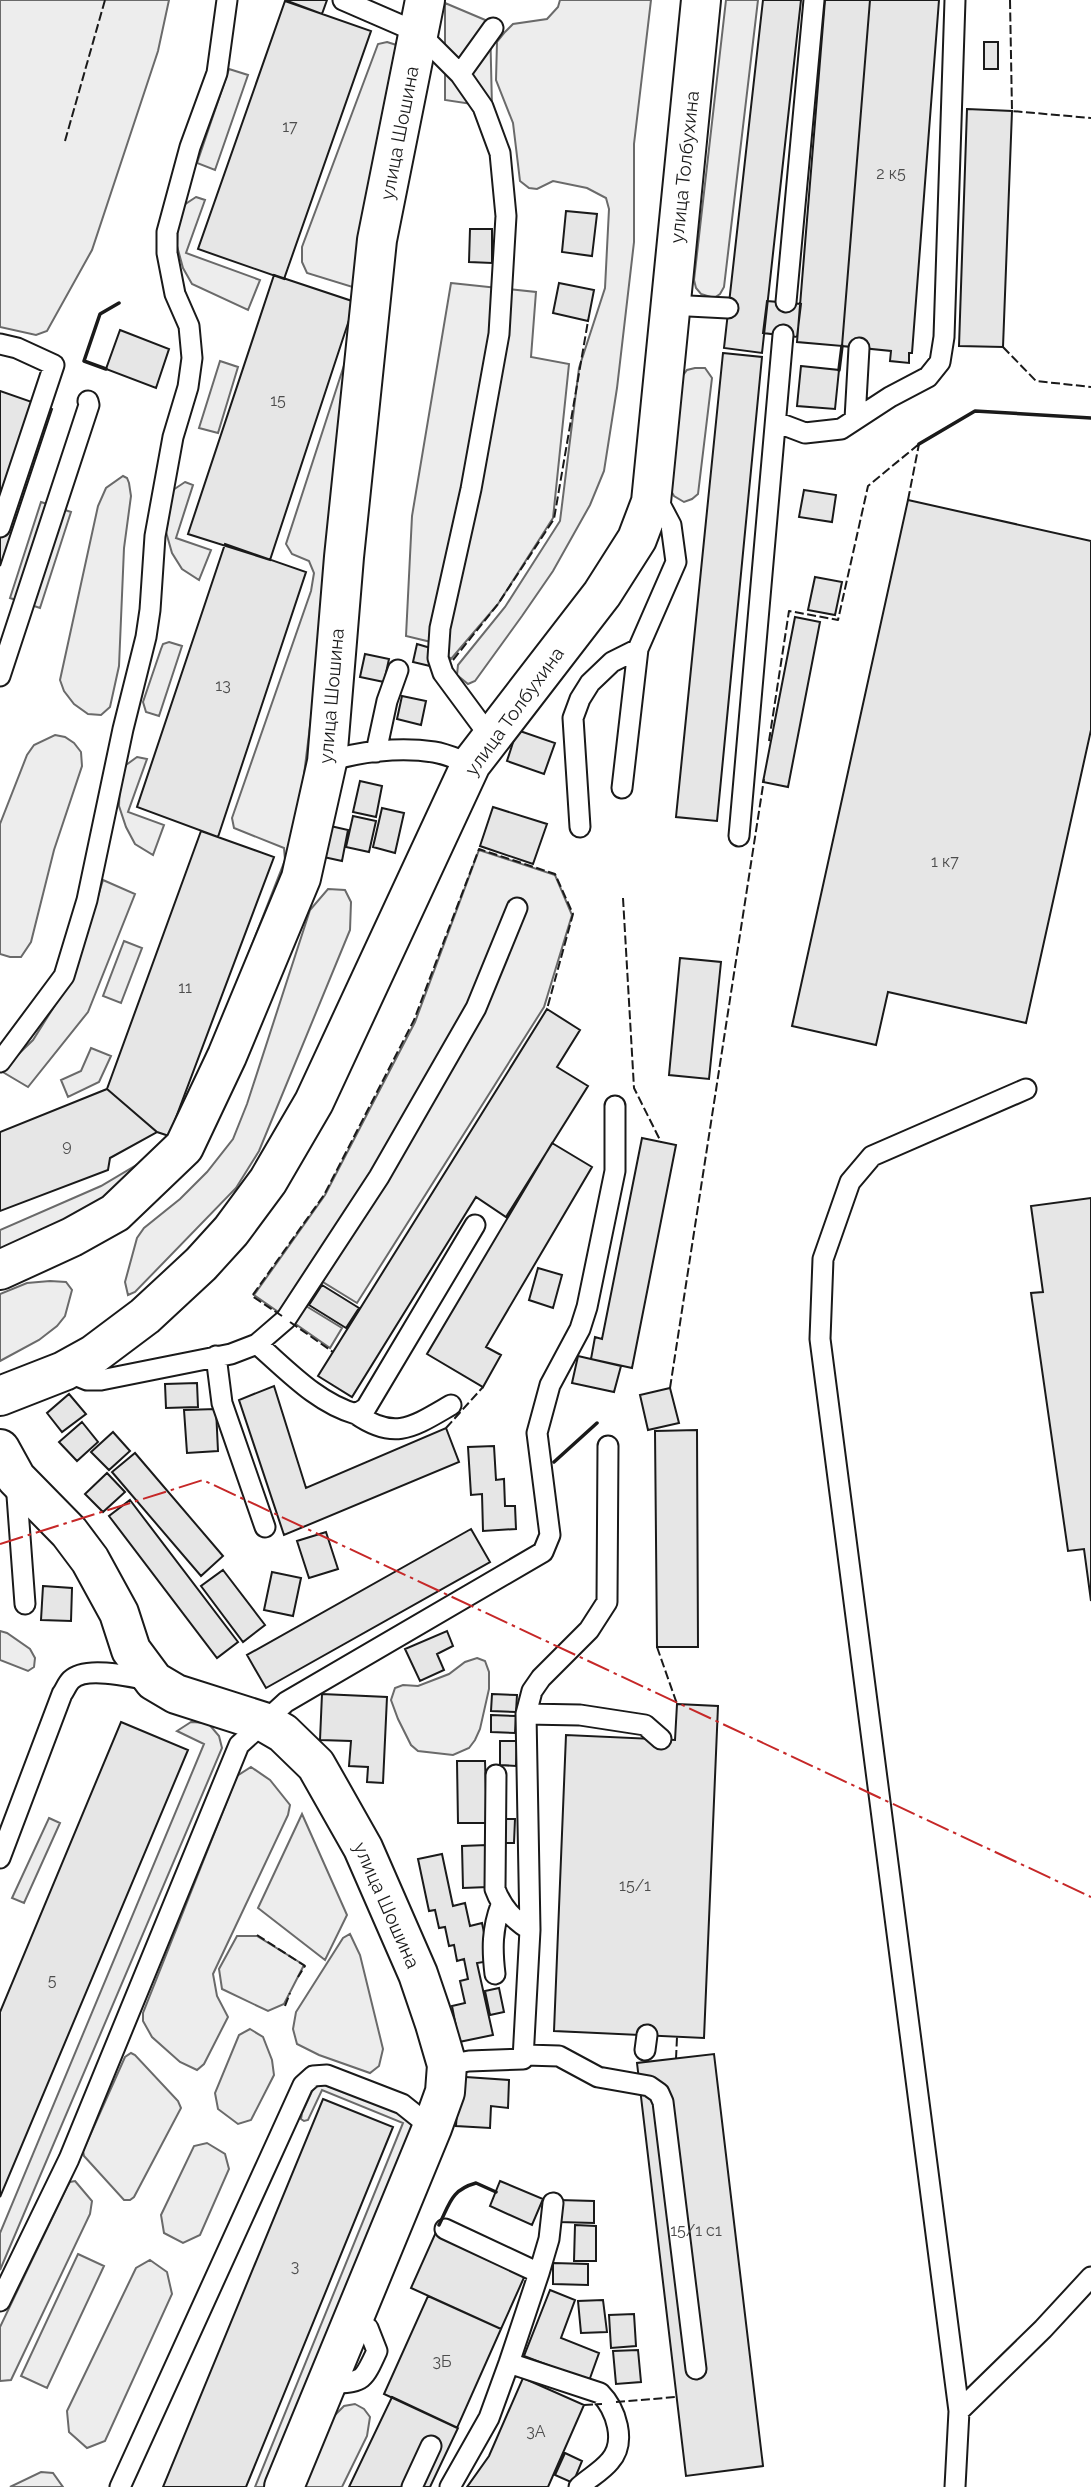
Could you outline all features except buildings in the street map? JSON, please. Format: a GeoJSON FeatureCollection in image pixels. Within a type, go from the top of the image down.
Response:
{"type":"FeatureCollection","features":[{"type":"Feature","properties":{"kind":"street","name":"улица Толбухина"},"geometry":{"type":"LineString","coordinates":[[0,1396],[64,1371],[93,1355],[164,1299],[231,1231],[268,1181],[314,1102],[481,751],[602,594],[637,539],[651,502],[701,0]]}},
{"type":"Feature","properties":{"kind":"street","name":"улица Шошина"},"geometry":{"type":"LineString","coordinates":[[0,1270],[72,1237],[115,1213],[184,1147],[227,1056],[301,878],[327,762],[344,557],[377,240],[422,17]]}},
{"type":"Feature","properties":{"kind":"street","name":"улица Шошина"},"geometry":{"type":"LineString","coordinates":[[8,1464],[69,1532],[90,1560],[119,1613],[131,1650],[154,1681],[176,1694],[264,1722],[283,1733],[316,1765],[363,1848],[418,1974],[447,2065],[445,2092],[432,2128],[284,2487]]}},
{"type":"Feature","properties":{"kind":"lane"},"geometry":{"type":"LineString","coordinates":[[0,1062],[64,976],[87,901],[123,729],[146,637],[155,536],[173,437],[188,387],[192,358],[189,326],[175,294],[167,253],[167,232],[190,147],[217,73],[228,0]]}},
{"type":"Feature","properties":{"kind":"lane"},"geometry":{"type":"LineString","coordinates":[[327,762],[376,752],[481,751],[438,658],[440,628],[471,489],[499,334],[506,215],[500,153],[483,107],[422,17],[343,0]]}},
{"type":"Feature","properties":{"kind":"lane"},"geometry":{"type":"LineString","coordinates":[[786,302],[814,0]]}},
{"type":"Feature","properties":{"kind":"lane"},"geometry":{"type":"LineString","coordinates":[[776,422],[805,433],[841,429],[928,377],[940,362],[944,337],[955,0]]}},
{"type":"Feature","properties":{"kind":"lane"},"geometry":{"type":"LineString","coordinates":[[460,74],[493,28]]}},
{"type":"Feature","properties":{"kind":"lane"},"geometry":{"type":"LineString","coordinates":[[669,306],[728,308]]}},
{"type":"Feature","properties":{"kind":"lane"},"geometry":{"type":"LineString","coordinates":[[739,836],[783,335]]}},
{"type":"Feature","properties":{"kind":"lane"},"geometry":{"type":"LineString","coordinates":[[0,344],[17,348],[54,365],[0,527]]}},
{"type":"Feature","properties":{"kind":"lane"},"geometry":{"type":"LineString","coordinates":[[855,419],[859,348]]}},
{"type":"Feature","properties":{"kind":"lane"},"geometry":{"type":"LineString","coordinates":[[0,676],[89,401]]}},
{"type":"Feature","properties":{"kind":"lane"},"geometry":{"type":"LineString","coordinates":[[622,788],[638,649],[676,562],[671,525],[661,506],[651,502]]}},
{"type":"Feature","properties":{"kind":"lane"},"geometry":{"type":"LineString","coordinates":[[580,827],[573,718],[590,683],[612,662],[638,649]]}},
{"type":"Feature","properties":{"kind":"lane"},"geometry":{"type":"LineString","coordinates":[[376,752],[387,701],[398,670]]}},
{"type":"Feature","properties":{"kind":"lane"},"geometry":{"type":"LineString","coordinates":[[64,1371],[87,1380],[102,1380],[231,1354],[257,1345],[286,1319],[379,1177],[476,1007],[517,908]]}},
{"type":"Feature","properties":{"kind":"lane"},"geometry":{"type":"LineString","coordinates":[[956,2487],[959,2411],[820,1339],[823,1273],[824,1259],[850,1182],[872,1156],[1026,1089]]}},
{"type":"Feature","properties":{"kind":"lane"},"geometry":{"type":"LineString","coordinates":[[0,2301],[69,2159],[239,1745],[286,1702],[537,1556],[547,1546],[550,1535],[537,1433],[550,1385],[580,1329],[587,1307],[615,1171],[615,1106]]}},
{"type":"Feature","properties":{"kind":"lane"},"geometry":{"type":"LineString","coordinates":[[356,1414],[366,1408],[475,1225]]}},
{"type":"Feature","properties":{"kind":"lane"},"geometry":{"type":"LineString","coordinates":[[257,1345],[319,1397],[341,1410],[356,1414],[373,1426],[391,1430],[412,1426],[451,1405]]}},
{"type":"Feature","properties":{"kind":"lane"},"geometry":{"type":"LineString","coordinates":[[216,1356],[222,1403],[265,1527]]}},
{"type":"Feature","properties":{"kind":"lane"},"geometry":{"type":"LineString","coordinates":[[523,2059],[530,1930],[526,1714],[531,1691],[589,1630],[607,1602],[608,1446]]}},
{"type":"Feature","properties":{"kind":"lane"},"geometry":{"type":"LineString","coordinates":[[8,1464],[25,1604]]}},
{"type":"Feature","properties":{"kind":"lane"},"geometry":{"type":"LineString","coordinates":[[0,1858],[62,1694],[72,1679],[82,1674],[94,1673],[154,1681]]}},
{"type":"Feature","properties":{"kind":"lane"},"geometry":{"type":"LineString","coordinates":[[526,1714],[580,1715],[646,1725],[661,1739]]}},
{"type":"Feature","properties":{"kind":"lane"},"geometry":{"type":"LineString","coordinates":[[496,1775],[495,1889],[501,1905],[516,1921],[530,1930]]}},
{"type":"Feature","properties":{"kind":"lane"},"geometry":{"type":"LineString","coordinates":[[495,1974],[492,1936],[501,1905]]}},
{"type":"Feature","properties":{"kind":"lane"},"geometry":{"type":"LineString","coordinates":[[447,2065],[469,2061],[523,2059],[526,2055],[559,2056],[598,2077],[649,2086],[659,2093],[663,2102],[696,2370]]}},
{"type":"Feature","properties":{"kind":"lane"},"geometry":{"type":"LineString","coordinates":[[120,2487],[303,2085],[313,2076],[327,2075],[402,2104],[432,2128]]}},
{"type":"Feature","properties":{"kind":"lane"},"geometry":{"type":"LineString","coordinates":[[450,2487],[489,2418],[509,2363],[549,2239],[553,2203]]}},
{"type":"Feature","properties":{"kind":"lane"},"geometry":{"type":"LineString","coordinates":[[445,2229],[539,2273]]}},
{"type":"Feature","properties":{"kind":"lane"},"geometry":{"type":"LineString","coordinates":[[959,2411],[1043,2329],[1091,2277]]}},
{"type":"Feature","properties":{"kind":"lane"},"geometry":{"type":"LineString","coordinates":[[509,2363],[600,2393],[610,2403],[617,2426],[616,2452],[610,2461],[579,2487]]}},
{"type":"Feature","properties":{"kind":"lane"},"geometry":{"type":"LineString","coordinates":[[412,2487],[431,2446]]}},
{"type":"Feature","properties":{"kind":"shaded area"},"geometry":{"type":"Polygon","coordinates":[[[0,0],[169,0],[158,51],[92,250],[47,331],[36,335],[0,327],[0,0]]]}},
{"type":"Feature","properties":{"kind":"shaded area"},"geometry":{"type":"Polygon","coordinates":[[[560,0],[651,0],[634,144],[634,242],[617,388],[604,471],[590,505],[553,571],[475,681],[468,684],[457,675],[458,665],[505,607],[560,521],[579,368],[605,288],[609,209],[606,198],[587,188],[553,181],[537,189],[529,188],[520,181],[513,123],[496,80],[497,42],[505,32],[513,24],[547,19],[558,7],[560,0]]]}},
{"type":"Feature","properties":{"kind":"shaded area"},"geometry":{"type":"Polygon","coordinates":[[[726,0],[758,0],[724,287],[714,298],[701,294],[694,280],[726,0]]]}},
{"type":"Feature","properties":{"kind":"shaded area"},"geometry":{"type":"Polygon","coordinates":[[[445,3],[490,22],[492,107],[445,100],[445,3]]]}},
{"type":"Feature","properties":{"kind":"shaded area"},"geometry":{"type":"Polygon","coordinates":[[[387,42],[406,48],[328,580],[292,872],[179,1145],[108,1208],[0,1258],[0,1230],[101,1186],[175,1142],[285,860],[284,848],[234,828],[232,818],[311,591],[314,573],[309,561],[292,554],[286,544],[361,313],[356,288],[307,273],[302,262],[302,247],[378,44],[387,42]]]}},
{"type":"Feature","properties":{"kind":"shaded area"},"geometry":{"type":"Polygon","coordinates":[[[229,69],[248,75],[215,170],[197,163],[229,69]]]}},
{"type":"Feature","properties":{"kind":"shaded area"},"geometry":{"type":"Polygon","coordinates":[[[196,197],[205,200],[186,253],[260,280],[248,310],[192,284],[183,268],[177,246],[178,219],[184,205],[196,197]]]}},
{"type":"Feature","properties":{"kind":"shaded area"},"geometry":{"type":"Polygon","coordinates":[[[451,283],[536,292],[531,357],[569,364],[553,518],[498,604],[451,659],[435,643],[406,636],[412,516],[451,283]]]}},
{"type":"Feature","properties":{"kind":"shaded area"},"geometry":{"type":"Polygon","coordinates":[[[220,361],[238,367],[218,433],[199,428],[220,361]]]}},
{"type":"Feature","properties":{"kind":"shaded area"},"geometry":{"type":"Polygon","coordinates":[[[705,368],[712,378],[698,494],[684,502],[674,496],[670,489],[681,378],[687,370],[705,368]]]}},
{"type":"Feature","properties":{"kind":"shaded area"},"geometry":{"type":"Polygon","coordinates":[[[123,476],[129,483],[131,496],[124,548],[119,666],[110,707],[101,715],[88,714],[74,704],[60,680],[98,506],[106,488],[123,476]]]}},
{"type":"Feature","properties":{"kind":"shaded area"},"geometry":{"type":"Polygon","coordinates":[[[185,482],[193,485],[176,538],[211,550],[199,580],[182,569],[172,553],[166,532],[173,490],[185,482]]]}},
{"type":"Feature","properties":{"kind":"shaded area"},"geometry":{"type":"Polygon","coordinates":[[[41,502],[71,512],[40,608],[10,598],[41,502]]]}},
{"type":"Feature","properties":{"kind":"shaded area"},"geometry":{"type":"Polygon","coordinates":[[[169,642],[182,646],[159,716],[146,712],[143,702],[163,644],[169,642]]]}},
{"type":"Feature","properties":{"kind":"shaded area"},"geometry":{"type":"Polygon","coordinates":[[[55,735],[74,743],[81,752],[82,766],[54,850],[31,942],[21,957],[10,957],[0,954],[0,824],[27,755],[34,745],[55,735]]]}},
{"type":"Feature","properties":{"kind":"shaded area"},"geometry":{"type":"Polygon","coordinates":[[[137,757],[147,759],[128,812],[164,825],[153,855],[135,844],[119,806],[120,779],[126,765],[137,757]]]}},
{"type":"Feature","properties":{"kind":"shaded area"},"geometry":{"type":"Polygon","coordinates":[[[479,850],[555,875],[572,915],[544,1007],[357,1303],[321,1281],[306,1306],[342,1328],[330,1348],[254,1295],[325,1195],[415,1022],[479,850]]]}},
{"type":"Feature","properties":{"kind":"shaded area"},"geometry":{"type":"Polygon","coordinates":[[[103,880],[135,894],[88,1012],[28,1087],[1,1071],[33,1040],[74,975],[103,880]]]}},
{"type":"Feature","properties":{"kind":"shaded area"},"geometry":{"type":"Polygon","coordinates":[[[328,889],[345,890],[351,902],[350,930],[259,1151],[236,1188],[135,1292],[128,1295],[125,1282],[137,1238],[144,1228],[180,1199],[207,1172],[233,1139],[247,1104],[310,910],[328,889]]]}},
{"type":"Feature","properties":{"kind":"shaded area"},"geometry":{"type":"Polygon","coordinates":[[[124,941],[142,948],[121,1003],[103,996],[124,941]]]}},
{"type":"Feature","properties":{"kind":"shaded area"},"geometry":{"type":"Polygon","coordinates":[[[91,1048],[111,1056],[99,1082],[68,1097],[61,1080],[81,1071],[91,1048]]]}},
{"type":"Feature","properties":{"kind":"shaded area"},"geometry":{"type":"Polygon","coordinates":[[[66,1282],[72,1290],[65,1316],[39,1340],[0,1361],[0,1294],[27,1283],[66,1282]]]}},
{"type":"Feature","properties":{"kind":"shaded area"},"geometry":{"type":"Polygon","coordinates":[[[0,1631],[30,1649],[35,1658],[34,1667],[28,1671],[0,1660],[0,1631]]]}},
{"type":"Feature","properties":{"kind":"shaded area"},"geometry":{"type":"Polygon","coordinates":[[[477,1658],[485,1661],[489,1672],[489,1689],[475,1740],[469,1748],[453,1755],[418,1751],[411,1745],[391,1700],[395,1688],[403,1685],[418,1686],[449,1674],[465,1662],[477,1658]]]}},
{"type":"Feature","properties":{"kind":"shaded area"},"geometry":{"type":"Polygon","coordinates":[[[191,1722],[208,1723],[219,1736],[222,1748],[0,2270],[0,2233],[204,1744],[177,1731],[191,1722]]]}},
{"type":"Feature","properties":{"kind":"shaded area"},"geometry":{"type":"Polygon","coordinates":[[[251,1767],[270,1780],[290,1805],[288,1815],[213,1974],[217,1996],[228,2017],[204,2064],[197,2070],[180,2062],[152,2037],[143,2021],[143,2013],[237,1776],[251,1767]]]}},
{"type":"Feature","properties":{"kind":"shaded area"},"geometry":{"type":"Polygon","coordinates":[[[302,1814],[347,1915],[325,1960],[258,1908],[302,1814]]]}},
{"type":"Feature","properties":{"kind":"shaded area"},"geometry":{"type":"Polygon","coordinates":[[[49,1818],[60,1823],[24,1903],[12,1898],[49,1818]]]}},
{"type":"Feature","properties":{"kind":"shaded area"},"geometry":{"type":"Polygon","coordinates":[[[350,1934],[360,1955],[383,2049],[379,2066],[370,2073],[319,2055],[297,2044],[293,2029],[296,2012],[343,1938],[350,1934]]]}},
{"type":"Feature","properties":{"kind":"shaded area"},"geometry":{"type":"Polygon","coordinates":[[[237,1936],[257,1936],[304,1965],[284,2004],[268,2011],[222,1989],[219,1969],[237,1936]]]}},
{"type":"Feature","properties":{"kind":"shaded area"},"geometry":{"type":"Polygon","coordinates":[[[250,2029],[263,2037],[272,2060],[274,2075],[251,2120],[238,2124],[218,2109],[215,2093],[239,2035],[250,2029]]]}},
{"type":"Feature","properties":{"kind":"shaded area"},"geometry":{"type":"Polygon","coordinates":[[[131,2053],[178,2101],[181,2108],[134,2197],[124,2200],[84,2156],[83,2151],[125,2057],[131,2053]]]}},
{"type":"Feature","properties":{"kind":"shaded area"},"geometry":{"type":"Polygon","coordinates":[[[322,2084],[408,2115],[412,2123],[412,2133],[269,2487],[255,2487],[403,2123],[322,2090],[308,2120],[304,2121],[301,2119],[302,2113],[313,2089],[322,2084]]]}},
{"type":"Feature","properties":{"kind":"shaded area"},"geometry":{"type":"Polygon","coordinates":[[[207,2143],[225,2154],[229,2169],[200,2235],[183,2243],[164,2233],[161,2215],[194,2146],[207,2143]]]}},
{"type":"Feature","properties":{"kind":"shaded area"},"geometry":{"type":"Polygon","coordinates":[[[75,2181],[92,2201],[90,2214],[11,2380],[0,2381],[0,2327],[67,2187],[70,2182],[75,2181]]]}},
{"type":"Feature","properties":{"kind":"shaded area"},"geometry":{"type":"Polygon","coordinates":[[[78,2254],[104,2266],[47,2388],[21,2376],[78,2254]]]}},
{"type":"Feature","properties":{"kind":"shaded area"},"geometry":{"type":"Polygon","coordinates":[[[150,2260],[167,2272],[172,2294],[105,2441],[87,2448],[69,2432],[67,2411],[136,2268],[150,2260]]]}},
{"type":"Feature","properties":{"kind":"shaded area"},"geometry":{"type":"Polygon","coordinates":[[[355,2404],[364,2409],[370,2417],[367,2436],[342,2487],[301,2487],[333,2417],[344,2406],[355,2404]]]}},
{"type":"Feature","properties":{"kind":"shaded area"},"geometry":{"type":"Polygon","coordinates":[[[41,2472],[53,2473],[63,2487],[10,2487],[41,2472]]]}},
{"type":"Feature","properties":{"kind":"fence"},"geometry":{"type":"LineString","coordinates":[[65,141],[105,0]]}},
{"type":"Feature","properties":{"kind":"fence"},"geometry":{"type":"LineString","coordinates":[[1010,0],[1012,111],[1091,118]]}},
{"type":"Feature","properties":{"kind":"fence"},"geometry":{"type":"LineString","coordinates":[[453,660],[498,604],[554,519],[588,321]]}},
{"type":"Feature","properties":{"kind":"fence"},"geometry":{"type":"LineString","coordinates":[[1003,347],[1036,381],[1091,387]]}},
{"type":"Feature","properties":{"kind":"fence"},"geometry":{"type":"LineString","coordinates":[[908,500],[919,444]]}},
{"type":"Feature","properties":{"kind":"fence"},"geometry":{"type":"LineString","coordinates":[[769,741],[789,611],[838,620],[868,486],[919,444]]}},
{"type":"Feature","properties":{"kind":"fence"},"geometry":{"type":"LineString","coordinates":[[670,1388],[764,779]]}},
{"type":"Feature","properties":{"kind":"fence"},"geometry":{"type":"LineString","coordinates":[[282,1316],[252,1296],[324,1195],[414,1020],[479,849],[555,874],[573,914],[547,1009]]}},
{"type":"Feature","properties":{"kind":"fence"},"geometry":{"type":"LineString","coordinates":[[623,898],[634,1088],[661,1142]]}},
{"type":"Feature","properties":{"kind":"fence"},"geometry":{"type":"LineString","coordinates":[[290,1322],[333,1352]]}},
{"type":"Feature","properties":{"kind":"fence"},"geometry":{"type":"LineString","coordinates":[[446,1428],[483,1387]]}},
{"type":"Feature","properties":{"kind":"fence"},"geometry":{"type":"LineString","coordinates":[[657,1647],[677,1704]]}},
{"type":"Feature","properties":{"kind":"fence"},"geometry":{"type":"LineString","coordinates":[[257,1935],[305,1966],[298,1977]]}},
{"type":"Feature","properties":{"kind":"fence"},"geometry":{"type":"LineString","coordinates":[[285,2006],[290,1993]]}},
{"type":"Feature","properties":{"kind":"fence"},"geometry":{"type":"LineString","coordinates":[[676,2059],[677,2037]]}},
{"type":"Feature","properties":{"kind":"fence"},"geometry":{"type":"LineString","coordinates":[[616,2402],[676,2397]]}},
{"type":"Feature","properties":{"kind":"fence"},"geometry":{"type":"LineString","coordinates":[[584,2405],[602,2404]]}},
{"type":"Feature","properties":{"kind":"wall"},"geometry":{"type":"LineString","coordinates":[[106,369],[84,361],[100,314],[119,303]]}},
{"type":"Feature","properties":{"kind":"wall"},"geometry":{"type":"LineString","coordinates":[[839,370],[842,346]]}},
{"type":"Feature","properties":{"kind":"wall"},"geometry":{"type":"LineString","coordinates":[[919,444],[975,411],[1091,418]]}},
{"type":"Feature","properties":{"kind":"wall"},"geometry":{"type":"LineString","coordinates":[[554,1462],[597,1423]]}},
{"type":"Feature","properties":{"kind":"wall"},"geometry":{"type":"LineString","coordinates":[[439,2225],[452,2198],[461,2189],[476,2183],[496,2192]]}},
{"type":"Feature","properties":{"kind":"power"},"geometry":{"type":"LineString","coordinates":[[0,1544],[203,1480],[1091,1897]]}}]}
